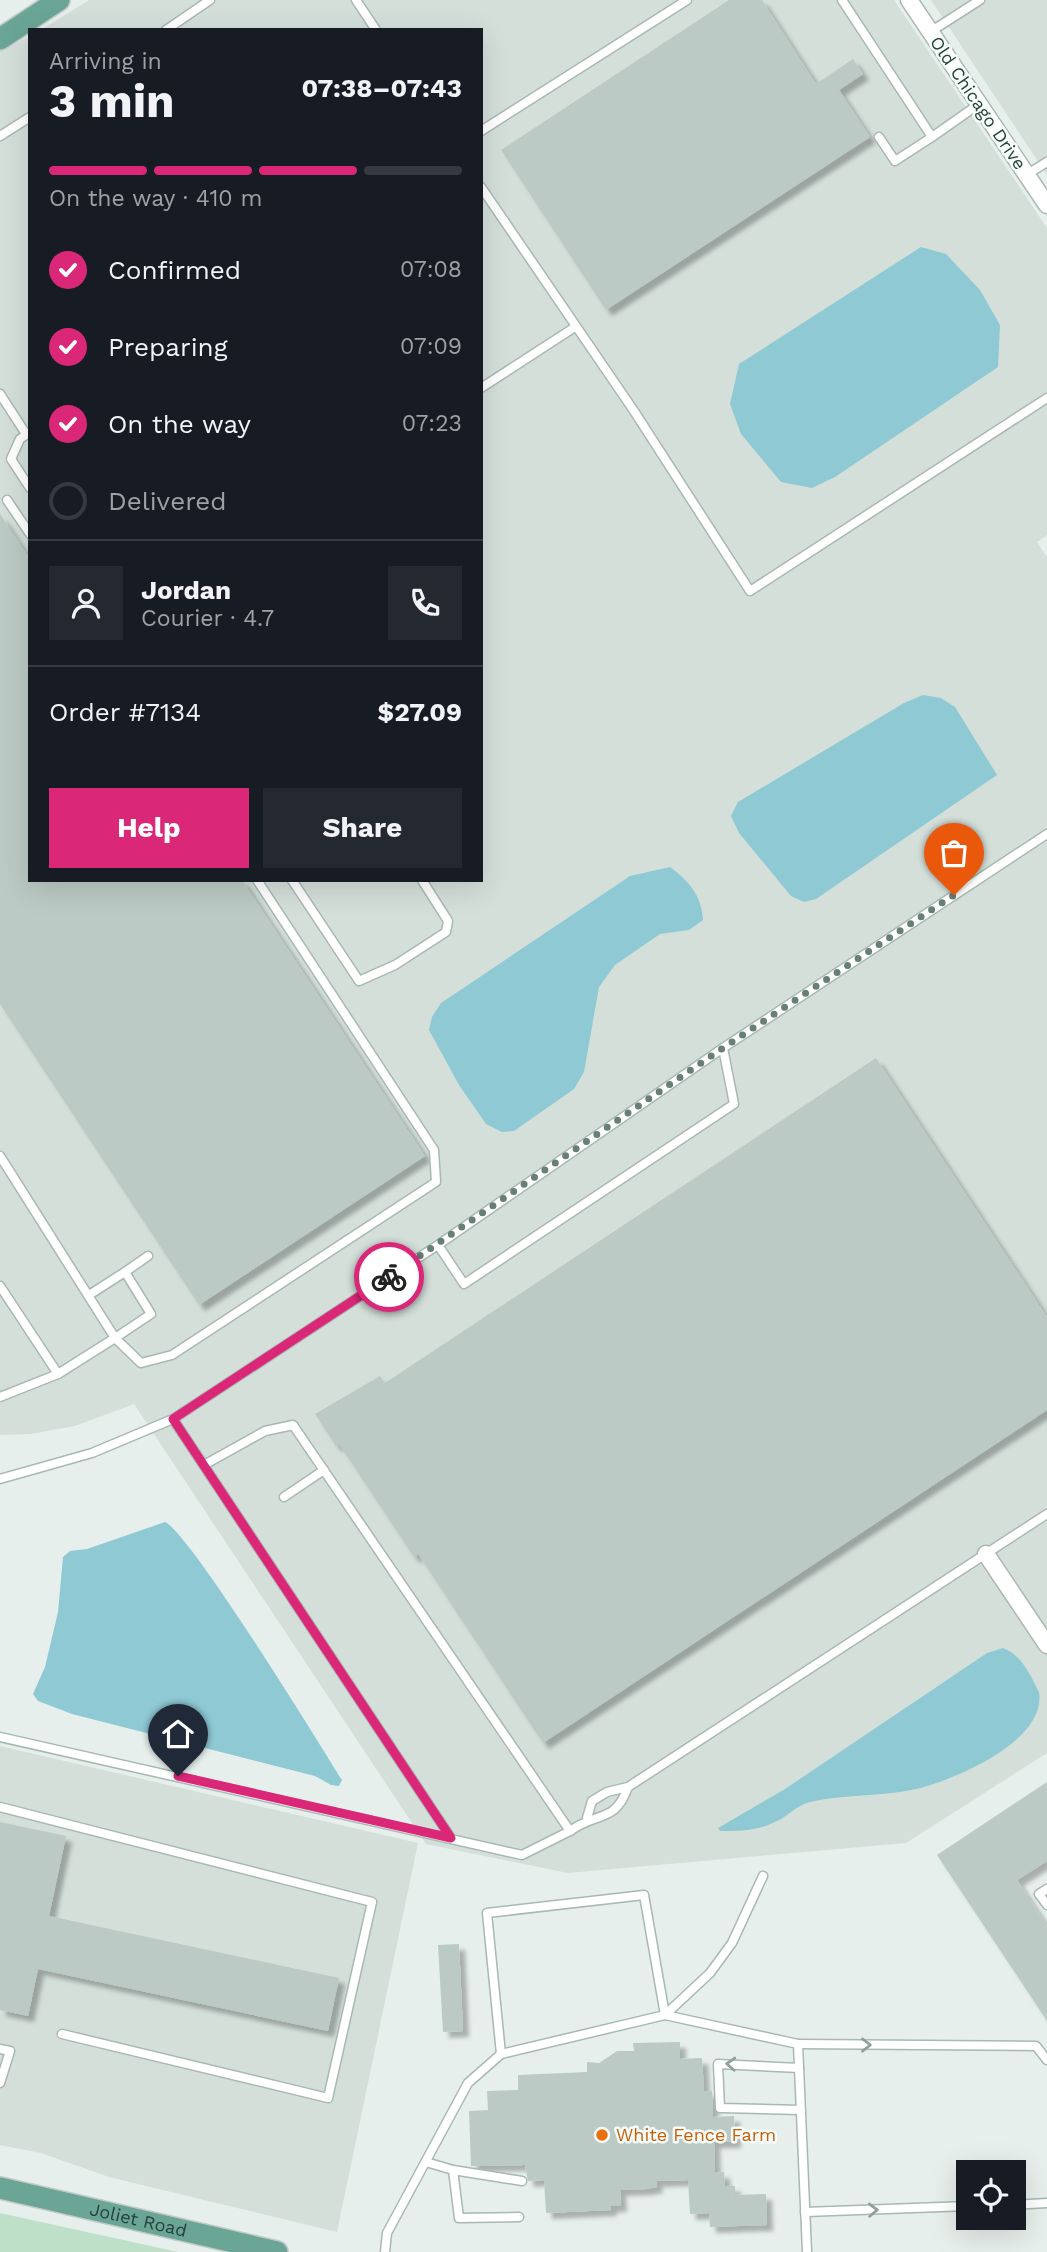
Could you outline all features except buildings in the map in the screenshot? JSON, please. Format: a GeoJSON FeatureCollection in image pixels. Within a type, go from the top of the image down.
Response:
{"type":"FeatureCollection","features":[{"type":"Feature","properties":{"kind":"main road"},"geometry":{"type":"LineString","coordinates":[[0,39],[59,0]]}},
{"type":"Feature","properties":{"kind":"main road","name":"Joliet Road"},"geometry":{"type":"LineString","coordinates":[[0,2188],[277,2252]]}},
{"type":"Feature","properties":{"kind":"street","name":"Old Chicago Drive"},"geometry":{"type":"LineString","coordinates":[[909,0],[1047,205]]}},
{"type":"Feature","properties":{"kind":"street"},"geometry":{"type":"LineString","coordinates":[[986,1554],[1047,1645]]}},
{"type":"Feature","properties":{"kind":"lane"},"geometry":{"type":"LineString","coordinates":[[169,28],[210,0]]}},
{"type":"Feature","properties":{"kind":"lane"},"geometry":{"type":"LineString","coordinates":[[356,0],[375,28]]}},
{"type":"Feature","properties":{"kind":"lane"},"geometry":{"type":"LineString","coordinates":[[483,130],[687,0]]}},
{"type":"Feature","properties":{"kind":"lane"},"geometry":{"type":"LineString","coordinates":[[842,0],[932,136]]}},
{"type":"Feature","properties":{"kind":"lane"},"geometry":{"type":"LineString","coordinates":[[930,32],[981,0]]}},
{"type":"Feature","properties":{"kind":"lane"},"geometry":{"type":"LineString","coordinates":[[879,137],[895,161],[979,104]]}},
{"type":"Feature","properties":{"kind":"lane"},"geometry":{"type":"LineString","coordinates":[[0,136],[28,118]]}},
{"type":"Feature","properties":{"kind":"lane"},"geometry":{"type":"LineString","coordinates":[[1026,175],[1047,162]]}},
{"type":"Feature","properties":{"kind":"lane"},"geometry":{"type":"LineString","coordinates":[[483,190],[634,411],[750,591],[1047,398]]}},
{"type":"Feature","properties":{"kind":"lane"},"geometry":{"type":"LineString","coordinates":[[483,387],[575,327]]}},
{"type":"Feature","properties":{"kind":"lane"},"geometry":{"type":"LineString","coordinates":[[0,394],[28,433],[20,439],[11,459],[28,485]]}},
{"type":"Feature","properties":{"kind":"lane"},"geometry":{"type":"LineString","coordinates":[[7,500],[28,531]]}},
{"type":"Feature","properties":{"kind":"lane"},"geometry":{"type":"LineString","coordinates":[[0,1479],[92,1453],[173,1419],[438,1245],[723,1048],[1047,834]]}},
{"type":"Feature","properties":{"kind":"lane"},"geometry":{"type":"LineString","coordinates":[[0,1156],[116,1338],[141,1363],[172,1355],[436,1182],[434,1150],[258,882]]}},
{"type":"Feature","properties":{"kind":"lane"},"geometry":{"type":"LineString","coordinates":[[293,882],[359,981],[395,965],[446,932],[448,921],[423,882]]}},
{"type":"Feature","properties":{"kind":"lane"},"geometry":{"type":"LineString","coordinates":[[438,1245],[464,1284],[734,1104],[723,1048]]}},
{"type":"Feature","properties":{"kind":"lane"},"geometry":{"type":"LineString","coordinates":[[89,1295],[148,1256]]}},
{"type":"Feature","properties":{"kind":"lane"},"geometry":{"type":"LineString","coordinates":[[0,1397],[58,1374],[152,1314],[125,1272]]}},
{"type":"Feature","properties":{"kind":"lane"},"geometry":{"type":"LineString","coordinates":[[0,1286],[58,1374]]}},
{"type":"Feature","properties":{"kind":"lane"},"geometry":{"type":"LineString","coordinates":[[173,1419],[451,1838]]}},
{"type":"Feature","properties":{"kind":"lane"},"geometry":{"type":"LineString","coordinates":[[204,1465],[265,1431],[293,1425],[570,1831]]}},
{"type":"Feature","properties":{"kind":"lane"},"geometry":{"type":"LineString","coordinates":[[284,1497],[324,1470]]}},
{"type":"Feature","properties":{"kind":"lane"},"geometry":{"type":"LineString","coordinates":[[587,1818],[592,1801],[607,1792],[628,1787],[1047,1514]]}},
{"type":"Feature","properties":{"kind":"lane"},"geometry":{"type":"LineString","coordinates":[[0,1737],[522,1855],[570,1831],[587,1818],[605,1817],[621,1805],[628,1787]]}},
{"type":"Feature","properties":{"kind":"lane"},"geometry":{"type":"LineString","coordinates":[[0,1807],[372,1902],[328,2098],[62,2034]]}},
{"type":"Feature","properties":{"kind":"lane"},"geometry":{"type":"LineString","coordinates":[[665,2015],[710,1973],[732,1943],[763,1876]]}},
{"type":"Feature","properties":{"kind":"lane"},"geometry":{"type":"LineString","coordinates":[[1047,1889],[1039,1894],[1047,1905]]}},
{"type":"Feature","properties":{"kind":"lane"},"geometry":{"type":"LineString","coordinates":[[501,2054],[487,1913],[644,1895],[665,2015]]}},
{"type":"Feature","properties":{"kind":"lane"},"geometry":{"type":"LineString","coordinates":[[385,2252],[387,2233],[468,2083],[501,2054],[665,2015],[798,2044],[1037,2046],[1047,2060]]}},
{"type":"Feature","properties":{"kind":"lane"},"geometry":{"type":"LineString","coordinates":[[798,2044],[807,2252]]}},
{"type":"Feature","properties":{"kind":"lane"},"geometry":{"type":"LineString","coordinates":[[0,2049],[10,2052],[0,2083]]}},
{"type":"Feature","properties":{"kind":"lane"},"geometry":{"type":"LineString","coordinates":[[799,2068],[718,2064],[720,2108],[800,2110]]}},
{"type":"Feature","properties":{"kind":"lane"},"geometry":{"type":"LineString","coordinates":[[426,2162],[453,2170],[522,2181]]}},
{"type":"Feature","properties":{"kind":"lane"},"geometry":{"type":"LineString","coordinates":[[453,2170],[459,2218],[519,2217]]}},
{"type":"Feature","properties":{"kind":"lane"},"geometry":{"type":"LineString","coordinates":[[1026,2204],[1047,2203]]}},
{"type":"Feature","properties":{"kind":"lane"},"geometry":{"type":"LineString","coordinates":[[805,2212],[956,2206]]}},
{"type":"Feature","properties":{"kind":"shaded area"},"geometry":{"type":"Polygon","coordinates":[[[89,0],[894,0],[1047,228],[1047,535],[1037,542],[1047,557],[1047,1753],[906,1843],[568,1873],[426,1844],[134,1404],[75,1426],[31,1434],[0,1435],[0,51],[28,37],[28,882],[483,882],[483,28],[44,28],[89,0]]]}},
{"type":"Feature","properties":{"kind":"shaded area"},"geometry":{"type":"Polygon","coordinates":[[[931,0],[1047,0],[1047,175],[931,0]]]}},
{"type":"Feature","properties":{"kind":"shaded area"},"geometry":{"type":"Polygon","coordinates":[[[0,1746],[418,1843],[337,2232],[109,2177],[41,2153],[0,2145],[0,1746]]]}},
{"type":"Feature","properties":{"kind":"green space"},"geometry":{"type":"Polygon","coordinates":[[[0,2213],[178,2252],[0,2252],[0,2213]]]}},
{"type":"Feature","properties":{"kind":"water"},"geometry":{"type":"Polygon","coordinates":[[[921,247],[946,254],[980,290],[1000,325],[998,367],[835,477],[812,488],[781,482],[741,434],[730,404],[739,364],[921,247]]]}},
{"type":"Feature","properties":{"kind":"water"},"geometry":{"type":"Polygon","coordinates":[[[923,695],[941,698],[955,707],[997,775],[816,899],[804,902],[791,896],[739,833],[731,816],[738,802],[904,703],[923,695]]]}},
{"type":"Feature","properties":{"kind":"water"},"geometry":{"type":"Polygon","coordinates":[[[670,867],[697,896],[703,920],[689,930],[660,934],[615,965],[599,987],[584,1072],[574,1089],[514,1131],[502,1132],[486,1124],[459,1085],[429,1030],[432,1017],[441,1003],[630,876],[670,867]]]}},
{"type":"Feature","properties":{"kind":"water"},"geometry":{"type":"Polygon","coordinates":[[[165,1522],[179,1534],[200,1561],[254,1641],[342,1780],[339,1786],[331,1785],[315,1776],[72,1714],[38,1701],[33,1694],[45,1667],[58,1612],[63,1557],[70,1551],[87,1549],[165,1522]]]}},
{"type":"Feature","properties":{"kind":"water"},"geometry":{"type":"Polygon","coordinates":[[[1003,1648],[1015,1655],[1029,1672],[1039,1692],[1037,1710],[1028,1727],[1013,1743],[994,1756],[932,1785],[810,1802],[778,1821],[754,1829],[720,1831],[718,1828],[785,1789],[987,1653],[1003,1648]]]}},
{"type":"Feature","properties":{"kind":"way so far"},"geometry":{"type":"LineString","coordinates":[[389,1277],[723,1048],[954,895]]}},
{"type":"Feature","properties":{"kind":"place","name":"White Fence Farm"},"geometry":{"type":"Point","coordinates":[602,2135]}},
{"type":"Feature","properties":{"kind":"route"},"geometry":{"type":"LineString","coordinates":[[178,1776],[451,1838],[173,1419],[389,1277]]}}]}
